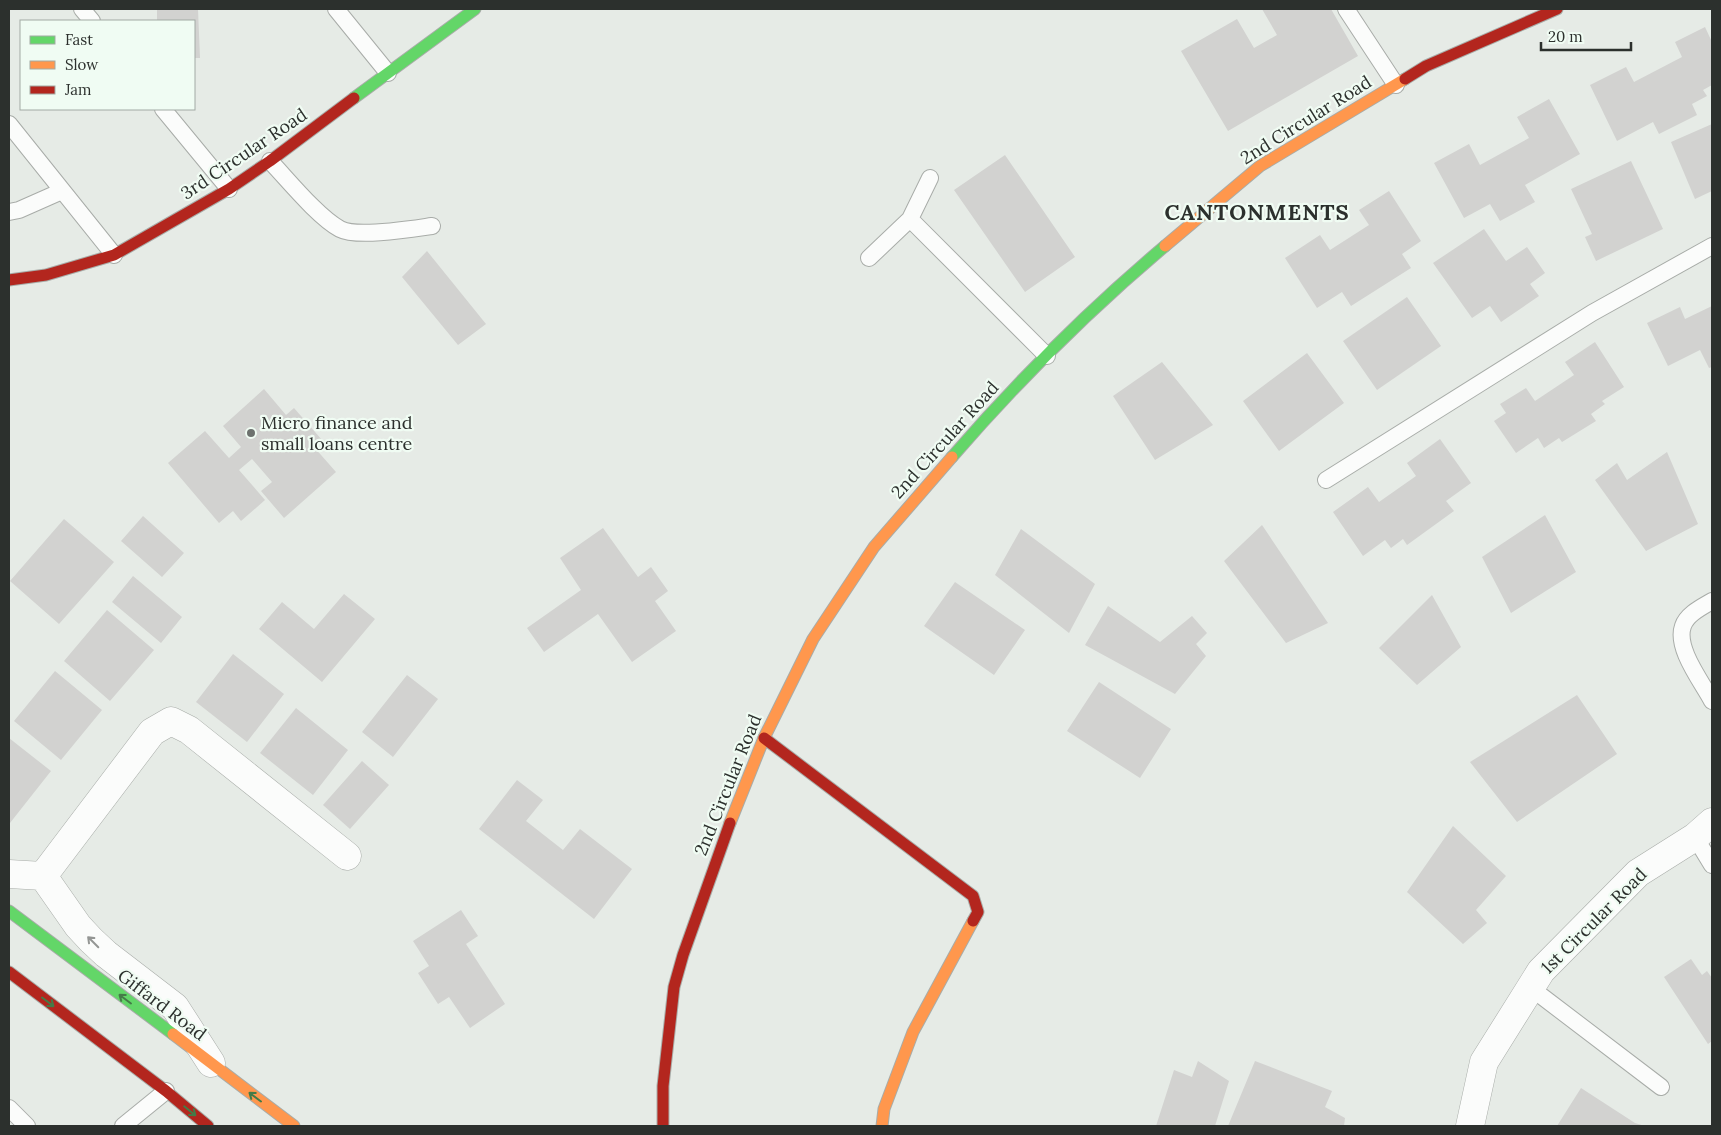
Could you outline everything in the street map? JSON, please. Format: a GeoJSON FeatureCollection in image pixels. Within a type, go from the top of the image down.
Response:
{"type":"FeatureCollection","features":[{"type":"Feature","properties":{"kind":"street","name":"3rd Circular Road"},"geometry":{"type":"LineString","coordinates":[[9,280],[46,275],[114,256],[229,189],[270,161],[475,9]]}},
{"type":"Feature","properties":{"kind":"street","name":"2nd Circular Road"},"geometry":{"type":"LineString","coordinates":[[663,1126],[663,1086],[674,987],[683,955],[721,845],[764,738],[813,639],[874,547],[978,426],[1047,356],[1132,274],[1260,166],[1426,66],[1556,9]]}},
{"type":"Feature","properties":{"kind":"street"},"geometry":{"type":"LineString","coordinates":[[43,876],[152,732],[171,721],[189,730],[347,856]]}},
{"type":"Feature","properties":{"kind":"street"},"geometry":{"type":"LineString","coordinates":[[764,738],[973,896],[978,912],[913,1032],[884,1109],[882,1126]]}},
{"type":"Feature","properties":{"kind":"street","name":"1st Circular Road"},"geometry":{"type":"LineString","coordinates":[[1470,1126],[1484,1062],[1541,971],[1638,873],[1704,829]]}},
{"type":"Feature","properties":{"kind":"street"},"geometry":{"type":"LineString","coordinates":[[9,874],[43,876]]}},
{"type":"Feature","properties":{"kind":"street"},"geometry":{"type":"LineString","coordinates":[[43,876],[78,926],[91,940],[106,954],[175,1007],[211,1064]]}},
{"type":"Feature","properties":{"kind":"street","name":"Giffard Road"},"geometry":{"type":"LineString","coordinates":[[9,911],[294,1126]]}},
{"type":"Feature","properties":{"kind":"street"},"geometry":{"type":"LineString","coordinates":[[9,972],[208,1126]]}},
{"type":"Feature","properties":{"kind":"lane"},"geometry":{"type":"LineString","coordinates":[[82,9],[91,20]]}},
{"type":"Feature","properties":{"kind":"lane"},"geometry":{"type":"LineString","coordinates":[[336,9],[388,73]]}},
{"type":"Feature","properties":{"kind":"lane"},"geometry":{"type":"LineString","coordinates":[[1346,9],[1396,85]]}},
{"type":"Feature","properties":{"kind":"lane"},"geometry":{"type":"LineString","coordinates":[[164,110],[229,189]]}},
{"type":"Feature","properties":{"kind":"lane"},"geometry":{"type":"LineString","coordinates":[[9,124],[114,256]]}},
{"type":"Feature","properties":{"kind":"lane"},"geometry":{"type":"LineString","coordinates":[[270,161],[321,213],[341,230],[367,234],[432,226]]}},
{"type":"Feature","properties":{"kind":"lane"},"geometry":{"type":"LineString","coordinates":[[869,258],[910,219],[930,178]]}},
{"type":"Feature","properties":{"kind":"lane"},"geometry":{"type":"LineString","coordinates":[[9,212],[19,210],[62,191]]}},
{"type":"Feature","properties":{"kind":"lane"},"geometry":{"type":"LineString","coordinates":[[910,219],[1047,356]]}},
{"type":"Feature","properties":{"kind":"lane"},"geometry":{"type":"LineString","coordinates":[[1326,480],[1592,313],[1712,246]]}},
{"type":"Feature","properties":{"kind":"lane"},"geometry":{"type":"LineString","coordinates":[[1712,602],[1694,612],[1683,625],[1681,636],[1684,652],[1712,701]]}},
{"type":"Feature","properties":{"kind":"lane"},"geometry":{"type":"LineString","coordinates":[[1704,829],[1712,865]]}},
{"type":"Feature","properties":{"kind":"lane"},"geometry":{"type":"LineString","coordinates":[[1531,988],[1660,1087]]}},
{"type":"Feature","properties":{"kind":"lane"},"geometry":{"type":"LineString","coordinates":[[123,1126],[166,1092]]}},
{"type":"Feature","properties":{"kind":"lane"},"geometry":{"type":"LineString","coordinates":[[9,1108],[28,1126]]}},
{"type":"Feature","properties":{"kind":"building"},"geometry":{"type":"Polygon","coordinates":[[[157,9],[198,9],[200,58],[195,58],[195,20],[157,20],[157,9]]]}},
{"type":"Feature","properties":{"kind":"building"},"geometry":{"type":"Polygon","coordinates":[[[1262,9],[1331,9],[1358,56],[1228,131],[1181,51],[1237,19],[1254,48],[1277,35],[1262,9]]]}},
{"type":"Feature","properties":{"kind":"building"},"geometry":{"type":"Polygon","coordinates":[[[1705,27],[1712,42],[1712,85],[1703,90],[1707,96],[1692,104],[1697,115],[1659,134],[1653,122],[1617,141],[1590,85],[1626,67],[1634,82],[1682,57],[1675,42],[1705,27]]]}},
{"type":"Feature","properties":{"kind":"building"},"geometry":{"type":"Polygon","coordinates":[[[1549,99],[1580,154],[1525,185],[1535,202],[1500,221],[1490,204],[1464,218],[1434,163],[1469,144],[1480,165],[1529,138],[1517,117],[1549,99]]]}},
{"type":"Feature","properties":{"kind":"building"},"geometry":{"type":"Polygon","coordinates":[[[1712,124],[1712,191],[1695,199],[1671,142],[1712,124]]]}},
{"type":"Feature","properties":{"kind":"building"},"geometry":{"type":"Polygon","coordinates":[[[1005,155],[1075,257],[1025,292],[954,190],[1005,155]]]}},
{"type":"Feature","properties":{"kind":"building"},"geometry":{"type":"Polygon","coordinates":[[[1631,161],[1663,229],[1596,261],[1585,237],[1592,234],[1571,189],[1631,161]]]}},
{"type":"Feature","properties":{"kind":"building"},"geometry":{"type":"Polygon","coordinates":[[[1389,191],[1421,241],[1402,254],[1411,268],[1351,306],[1342,292],[1317,308],[1285,258],[1320,235],[1330,250],[1369,225],[1359,210],[1389,191]]]}},
{"type":"Feature","properties":{"kind":"building"},"geometry":{"type":"Polygon","coordinates":[[[1484,229],[1506,261],[1527,247],[1545,273],[1530,284],[1539,296],[1501,322],[1490,306],[1472,318],[1433,263],[1484,229]]]}},
{"type":"Feature","properties":{"kind":"building"},"geometry":{"type":"Polygon","coordinates":[[[427,251],[486,324],[458,345],[402,277],[427,251]]]}},
{"type":"Feature","properties":{"kind":"building"},"geometry":{"type":"Polygon","coordinates":[[[1407,297],[1441,346],[1377,390],[1343,341],[1407,297]]]}},
{"type":"Feature","properties":{"kind":"building"},"geometry":{"type":"Polygon","coordinates":[[[1712,306],[1712,367],[1709,368],[1700,350],[1668,366],[1647,323],[1680,307],[1685,319],[1712,306]]]}},
{"type":"Feature","properties":{"kind":"building"},"geometry":{"type":"Polygon","coordinates":[[[1595,342],[1624,387],[1602,401],[1605,404],[1591,414],[1596,421],[1562,442],[1559,438],[1544,448],[1538,438],[1516,453],[1494,421],[1506,413],[1500,404],[1526,388],[1535,401],[1574,375],[1565,362],[1595,342]]]}},
{"type":"Feature","properties":{"kind":"building"},"geometry":{"type":"Polygon","coordinates":[[[1307,353],[1344,403],[1279,451],[1243,401],[1307,353]]]}},
{"type":"Feature","properties":{"kind":"building"},"geometry":{"type":"Polygon","coordinates":[[[1162,362],[1213,425],[1155,460],[1113,396],[1162,362]]]}},
{"type":"Feature","properties":{"kind":"building"},"geometry":{"type":"Polygon","coordinates":[[[264,389],[286,415],[294,408],[322,440],[314,447],[336,472],[284,518],[261,491],[272,482],[252,459],[239,470],[265,500],[241,521],[233,511],[219,523],[168,463],[205,431],[229,458],[241,447],[223,426],[264,389]]]}},
{"type":"Feature","properties":{"kind":"building"},"geometry":{"type":"Polygon","coordinates":[[[1440,439],[1471,483],[1446,501],[1454,511],[1407,545],[1403,539],[1391,548],[1385,540],[1363,556],[1333,512],[1368,487],[1379,502],[1416,476],[1407,463],[1440,439]]]}},
{"type":"Feature","properties":{"kind":"building"},"geometry":{"type":"Polygon","coordinates":[[[1667,452],[1698,524],[1646,551],[1595,480],[1617,463],[1627,480],[1667,452]]]}},
{"type":"Feature","properties":{"kind":"building"},"geometry":{"type":"Polygon","coordinates":[[[1545,515],[1576,572],[1511,613],[1482,557],[1545,515]]]}},
{"type":"Feature","properties":{"kind":"building"},"geometry":{"type":"Polygon","coordinates":[[[143,516],[184,553],[162,577],[121,541],[143,516]]]}},
{"type":"Feature","properties":{"kind":"building"},"geometry":{"type":"Polygon","coordinates":[[[64,519],[114,562],[59,624],[10,581],[64,519]]]}},
{"type":"Feature","properties":{"kind":"building"},"geometry":{"type":"Polygon","coordinates":[[[1262,525],[1328,623],[1286,643],[1224,561],[1262,525]]]}},
{"type":"Feature","properties":{"kind":"building"},"geometry":{"type":"Polygon","coordinates":[[[603,528],[638,577],[651,567],[668,591],[655,601],[676,631],[632,662],[598,614],[544,652],[527,628],[581,590],[560,558],[603,528]]]}},
{"type":"Feature","properties":{"kind":"building"},"geometry":{"type":"Polygon","coordinates":[[[1021,529],[1095,584],[1069,633],[995,575],[1021,529]]]}},
{"type":"Feature","properties":{"kind":"building"},"geometry":{"type":"Polygon","coordinates":[[[133,576],[182,617],[161,643],[112,602],[133,576]]]}},
{"type":"Feature","properties":{"kind":"building"},"geometry":{"type":"Polygon","coordinates":[[[955,582],[1025,630],[994,675],[924,626],[955,582]]]}},
{"type":"Feature","properties":{"kind":"building"},"geometry":{"type":"Polygon","coordinates":[[[344,594],[375,619],[322,682],[259,629],[282,602],[314,629],[344,594]]]}},
{"type":"Feature","properties":{"kind":"building"},"geometry":{"type":"Polygon","coordinates":[[[1432,595],[1461,647],[1417,685],[1379,648],[1432,595]]]}},
{"type":"Feature","properties":{"kind":"building"},"geometry":{"type":"Polygon","coordinates":[[[1108,606],[1160,642],[1192,616],[1207,633],[1196,644],[1206,656],[1175,694],[1085,645],[1108,606]]]}},
{"type":"Feature","properties":{"kind":"building"},"geometry":{"type":"Polygon","coordinates":[[[107,610],[154,650],[110,701],[64,661],[107,610]]]}},
{"type":"Feature","properties":{"kind":"building"},"geometry":{"type":"Polygon","coordinates":[[[233,654],[284,694],[247,742],[196,702],[233,654]]]}},
{"type":"Feature","properties":{"kind":"building"},"geometry":{"type":"Polygon","coordinates":[[[55,671],[102,710],[61,760],[14,721],[55,671]]]}},
{"type":"Feature","properties":{"kind":"building"},"geometry":{"type":"Polygon","coordinates":[[[407,675],[438,699],[393,757],[362,732],[407,675]]]}},
{"type":"Feature","properties":{"kind":"building"},"geometry":{"type":"Polygon","coordinates":[[[1099,682],[1171,729],[1140,778],[1067,731],[1099,682]]]}},
{"type":"Feature","properties":{"kind":"building"},"geometry":{"type":"Polygon","coordinates":[[[1577,695],[1617,754],[1517,822],[1470,762],[1577,695]]]}},
{"type":"Feature","properties":{"kind":"building"},"geometry":{"type":"Polygon","coordinates":[[[296,708],[348,750],[313,795],[260,753],[296,708]]]}},
{"type":"Feature","properties":{"kind":"building"},"geometry":{"type":"Polygon","coordinates":[[[9,738],[51,771],[10,823],[9,822],[9,738]]]}},
{"type":"Feature","properties":{"kind":"building"},"geometry":{"type":"Polygon","coordinates":[[[362,761],[389,785],[350,829],[323,805],[362,761]]]}},
{"type":"Feature","properties":{"kind":"building"},"geometry":{"type":"Polygon","coordinates":[[[517,780],[543,800],[526,821],[563,850],[580,829],[632,869],[594,919],[479,829],[517,780]]]}},
{"type":"Feature","properties":{"kind":"building"},"geometry":{"type":"Polygon","coordinates":[[[1453,826],[1506,876],[1476,910],[1487,923],[1463,944],[1407,892],[1453,826]]]}},
{"type":"Feature","properties":{"kind":"building"},"geometry":{"type":"Polygon","coordinates":[[[461,910],[478,936],[466,944],[505,1004],[470,1028],[449,997],[438,1004],[418,973],[429,966],[413,941],[461,910]]]}},
{"type":"Feature","properties":{"kind":"building"},"geometry":{"type":"Polygon","coordinates":[[[1691,959],[1702,975],[1707,971],[1712,978],[1712,1041],[1708,1044],[1664,977],[1691,959]]]}},
{"type":"Feature","properties":{"kind":"building"},"geometry":{"type":"Polygon","coordinates":[[[1198,1061],[1229,1081],[1215,1126],[1156,1126],[1174,1070],[1192,1077],[1198,1061]]]}},
{"type":"Feature","properties":{"kind":"building"},"geometry":{"type":"Polygon","coordinates":[[[1255,1061],[1332,1091],[1325,1107],[1345,1118],[1344,1126],[1228,1126],[1255,1061]]]}},
{"type":"Feature","properties":{"kind":"building"},"geometry":{"type":"Polygon","coordinates":[[[1581,1088],[1635,1123],[1645,1126],[1557,1126],[1581,1088]]]}},
{"type":"Feature","properties":{"kind":"traffic: fast"},"geometry":{"type":"LineString","coordinates":[[354,98],[475,9]]}},
{"type":"Feature","properties":{"kind":"traffic: fast"},"geometry":{"type":"LineString","coordinates":[[952,457],[1054,347],[1165,246]]}},
{"type":"Feature","properties":{"kind":"traffic: fast"},"geometry":{"type":"LineString","coordinates":[[9,911],[173,1034]]}},
{"type":"Feature","properties":{"kind":"traffic: slow"},"geometry":{"type":"LineString","coordinates":[[1165,246],[1260,166],[1405,79]]}},
{"type":"Feature","properties":{"kind":"traffic: slow"},"geometry":{"type":"LineString","coordinates":[[730,823],[764,738],[813,639],[874,547],[952,457]]}},
{"type":"Feature","properties":{"kind":"traffic: slow"},"geometry":{"type":"LineString","coordinates":[[882,1126],[884,1109],[913,1032],[973,921]]}},
{"type":"Feature","properties":{"kind":"traffic: slow"},"geometry":{"type":"LineString","coordinates":[[173,1034],[294,1126]]}},
{"type":"Feature","properties":{"kind":"traffic: jam"},"geometry":{"type":"LineString","coordinates":[[1405,79],[1426,66],[1557,9]]}},
{"type":"Feature","properties":{"kind":"traffic: jam"},"geometry":{"type":"LineString","coordinates":[[9,280],[46,275],[114,255],[229,189],[354,98]]}},
{"type":"Feature","properties":{"kind":"traffic: jam"},"geometry":{"type":"LineString","coordinates":[[764,738],[973,896],[978,912],[973,921]]}},
{"type":"Feature","properties":{"kind":"traffic: jam"},"geometry":{"type":"LineString","coordinates":[[663,1126],[663,1086],[674,987],[683,955],[730,823]]}},
{"type":"Feature","properties":{"kind":"traffic: jam"},"geometry":{"type":"LineString","coordinates":[[9,972],[166,1091],[208,1126]]}},
{"type":"Feature","properties":{"kind":"place","name":"Micro finance and small loans centre"},"geometry":{"type":"Point","coordinates":[251,433]}},
{"type":"Feature","properties":{"kind":"district","name":"CANTONMENTS"},"geometry":{"type":"Point","coordinates":[1257,212]}}]}
